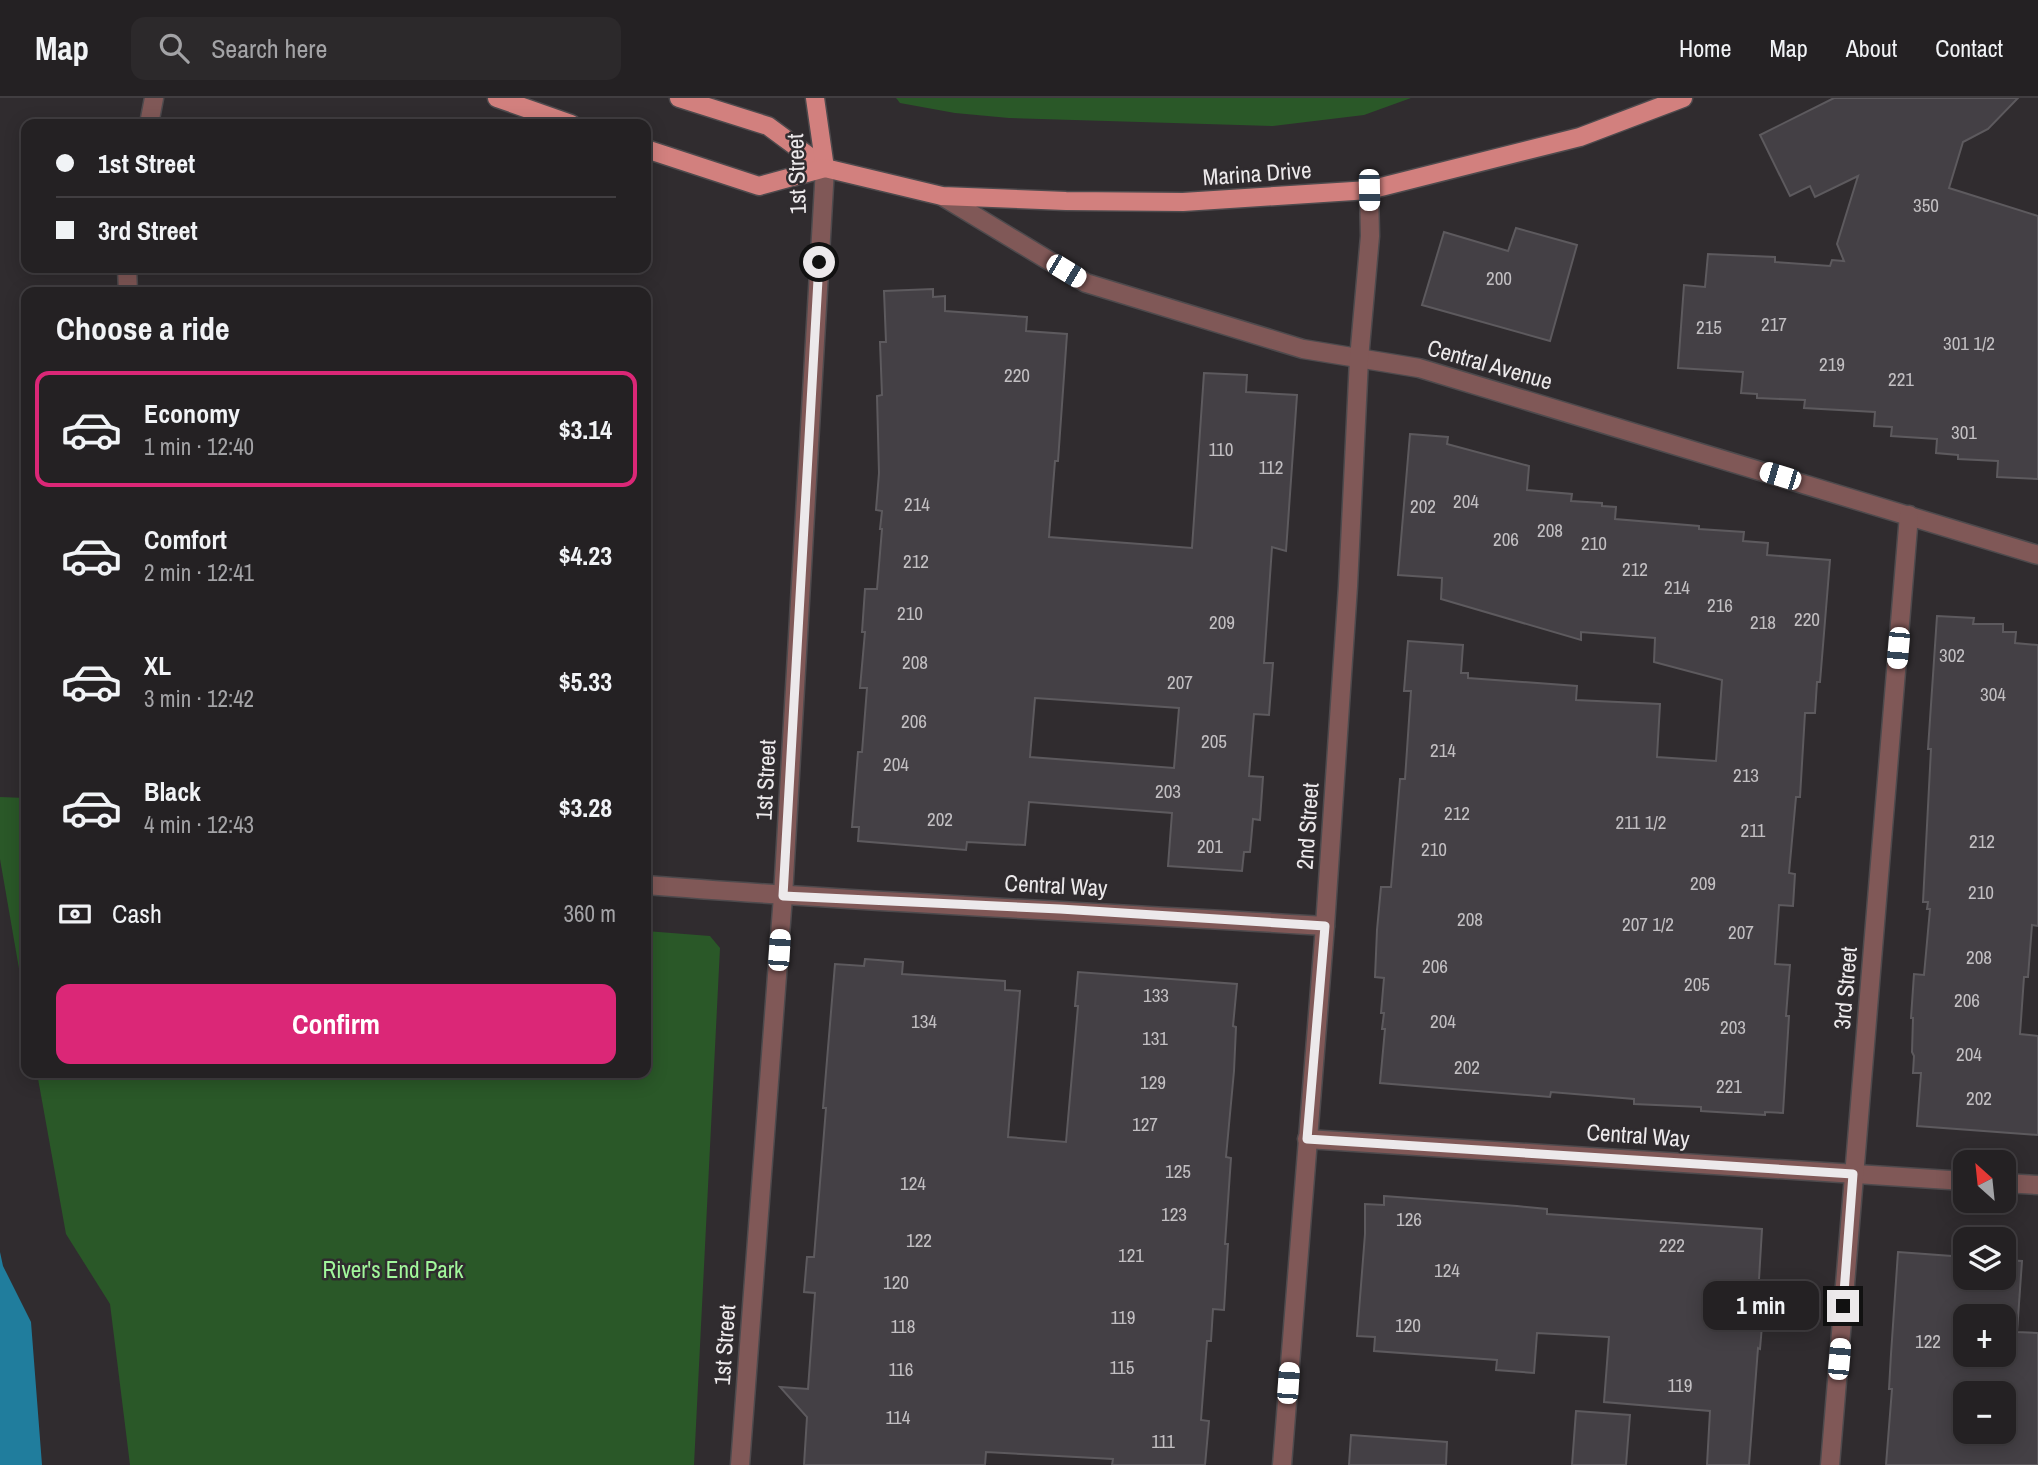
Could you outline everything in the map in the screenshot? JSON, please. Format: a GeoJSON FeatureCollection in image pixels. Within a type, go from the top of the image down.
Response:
{"type":"FeatureCollection","features":[{"type":"Feature","properties":{"kind":"main road"},"geometry":{"type":"LineString","coordinates":[[497,98],[557,119]]}},
{"type":"Feature","properties":{"kind":"main road","name":"Marina Drive"},"geometry":{"type":"LineString","coordinates":[[679,98],[768,126],[825,168],[942,196],[1182,202],[1369,190],[1580,137],[1683,98]]}},
{"type":"Feature","properties":{"kind":"main road","name":"1st Street"},"geometry":{"type":"LineString","coordinates":[[816,98],[825,168]]}},
{"type":"Feature","properties":{"kind":"main road","name":"Marina Drive"},"geometry":{"type":"LineString","coordinates":[[651,151],[758,186],[825,168]]}},
{"type":"Feature","properties":{"kind":"street"},"geometry":{"type":"LineString","coordinates":[[150,119],[154,98]]}},
{"type":"Feature","properties":{"kind":"street","name":"1st Street"},"geometry":{"type":"LineString","coordinates":[[740,1465],[783,896],[825,168]]}},
{"type":"Feature","properties":{"kind":"street","name":"2nd Street"},"geometry":{"type":"LineString","coordinates":[[1282,1465],[1349,586],[1359,359],[1370,236],[1369,190]]}},
{"type":"Feature","properties":{"kind":"street","name":"Central Avenue"},"geometry":{"type":"LineString","coordinates":[[942,196],[1086,283],[1303,349],[1419,368],[2038,555]]}},
{"type":"Feature","properties":{"kind":"street","name":"3rd Street"},"geometry":{"type":"LineString","coordinates":[[1830,1465],[1909,515]]}},
{"type":"Feature","properties":{"kind":"street","name":"Central Way"},"geometry":{"type":"LineString","coordinates":[[651,885],[783,896],[1060,909],[1325,926]]}},
{"type":"Feature","properties":{"kind":"street","name":"Central Way"},"geometry":{"type":"LineString","coordinates":[[1307,1139],[1953,1180]]}},
{"type":"Feature","properties":{"kind":"street"},"geometry":{"type":"LineString","coordinates":[[2016,1184],[2038,1185]]}},
{"type":"Feature","properties":{"kind":"green space"},"geometry":{"type":"Polygon","coordinates":[[[896,98],[1411,98],[1364,115],[1273,126],[1009,118],[955,113],[900,103],[896,98]]]}},
{"type":"Feature","properties":{"kind":"green space"},"geometry":{"type":"Polygon","coordinates":[[[0,797],[21,798],[21,980],[0,859],[0,797]]]}},
{"type":"Feature","properties":{"kind":"green space","name":"River's End Park"},"geometry":{"type":"Polygon","coordinates":[[[651,931],[710,936],[720,948],[694,1465],[130,1465],[110,1304],[66,1234],[38,1078],[651,1078],[651,931]]]}},
{"type":"Feature","properties":{"kind":"water"},"geometry":{"type":"Polygon","coordinates":[[[0,1252],[3,1266],[31,1322],[42,1465],[0,1465],[0,1252]]]}},
{"type":"Feature","properties":{"kind":"building"},"geometry":{"type":"Polygon","coordinates":[[[1834,98],[2018,98],[1988,129],[1963,142],[1949,188],[2038,216],[2038,479],[1997,477],[1998,461],[1958,459],[1958,455],[1936,453],[1937,439],[1891,436],[1892,427],[1874,426],[1875,412],[1804,408],[1805,400],[1757,398],[1757,394],[1741,393],[1743,372],[1678,368],[1684,285],[1705,287],[1708,254],[1775,257],[1775,262],[1830,266],[1832,260],[1844,261],[1837,244],[1858,176],[1815,197],[1810,186],[1790,196],[1760,135],[1834,98]]]}},
{"type":"Feature","properties":{"kind":"building"},"geometry":{"type":"Polygon","coordinates":[[[1516,228],[1577,245],[1550,341],[1422,305],[1444,232],[1508,251],[1516,228]]]}},
{"type":"Feature","properties":{"kind":"building"},"geometry":{"type":"Polygon","coordinates":[[[933,289],[933,297],[945,296],[945,311],[1027,317],[1026,331],[1067,334],[1058,461],[1055,461],[1049,537],[1192,548],[1204,373],[1247,375],[1246,392],[1297,395],[1286,551],[1272,547],[1264,663],[1273,663],[1269,715],[1254,714],[1249,776],[1263,777],[1260,820],[1253,819],[1250,852],[1244,852],[1242,871],[1168,866],[1172,813],[1029,802],[1025,845],[967,842],[966,850],[858,841],[859,827],[852,827],[867,688],[860,688],[865,632],[862,632],[865,589],[877,589],[882,529],[882,511],[876,510],[879,473],[877,396],[882,395],[880,342],[886,342],[884,291],[933,289]],[[1035,698],[1030,757],[1174,768],[1179,708],[1035,698]]]}},
{"type":"Feature","properties":{"kind":"building"},"geometry":{"type":"Polygon","coordinates":[[[1410,434],[1448,437],[1447,444],[1529,466],[1527,490],[1572,494],[1571,501],[1602,503],[1602,506],[1616,507],[1615,519],[1744,532],[1743,541],[1768,543],[1767,555],[1830,560],[1820,682],[1817,682],[1815,713],[1805,713],[1800,797],[1796,797],[1789,873],[1795,874],[1793,906],[1779,905],[1775,964],[1790,965],[1783,1113],[1765,1112],[1765,1115],[1701,1111],[1701,1107],[1634,1104],[1634,1099],[1551,1092],[1550,1097],[1380,1083],[1385,1029],[1382,1029],[1384,1013],[1381,1013],[1384,978],[1375,977],[1377,930],[1381,887],[1391,887],[1400,779],[1405,779],[1411,691],[1404,691],[1408,641],[1463,645],[1461,673],[1468,673],[1468,678],[1577,686],[1576,700],[1660,704],[1657,757],[1716,761],[1722,680],[1654,662],[1655,638],[1581,632],[1581,640],[1441,599],[1442,578],[1398,575],[1410,434]]]}},
{"type":"Feature","properties":{"kind":"building"},"geometry":{"type":"Polygon","coordinates":[[[1937,616],[1974,618],[1973,624],[2003,624],[2003,632],[2016,632],[2015,643],[2038,645],[2038,926],[2032,925],[2028,977],[2024,977],[2020,1034],[2038,1036],[2038,1135],[1917,1126],[1921,1073],[1913,1073],[1911,1018],[1914,974],[1924,975],[1930,909],[1927,909],[1928,902],[1923,902],[1931,749],[1928,749],[1937,616]]]}},
{"type":"Feature","properties":{"kind":"building"},"geometry":{"type":"Polygon","coordinates":[[[865,959],[903,962],[902,974],[1005,981],[1005,990],[1020,991],[1008,1137],[1066,1142],[1078,1006],[1075,1006],[1078,972],[1237,984],[1233,1026],[1236,1027],[1234,1071],[1226,1157],[1231,1158],[1224,1310],[1213,1309],[1211,1341],[1207,1341],[1201,1420],[1209,1421],[1205,1465],[1112,1465],[1113,1459],[986,1452],[985,1465],[804,1465],[807,1417],[780,1387],[808,1389],[815,1293],[804,1292],[807,1257],[814,1257],[835,964],[864,966],[865,959]]]}},
{"type":"Feature","properties":{"kind":"building"},"geometry":{"type":"Polygon","coordinates":[[[1384,1196],[1547,1209],[1547,1214],[1762,1229],[1757,1313],[1763,1314],[1749,1465],[1707,1465],[1710,1411],[1604,1402],[1609,1337],[1537,1333],[1534,1373],[1496,1370],[1497,1360],[1374,1351],[1375,1337],[1357,1336],[1365,1204],[1384,1205],[1384,1196]]]}},
{"type":"Feature","properties":{"kind":"building"},"geometry":{"type":"Polygon","coordinates":[[[1898,1252],[1953,1256],[1953,1290],[2016,1290],[2016,1261],[2022,1261],[2017,1332],[2038,1333],[2038,1465],[1886,1465],[1892,1389],[1889,1389],[1898,1252]]]}},
{"type":"Feature","properties":{"kind":"building"},"geometry":{"type":"Polygon","coordinates":[[[1576,1411],[1630,1415],[1626,1465],[1572,1465],[1576,1411]]]}},
{"type":"Feature","properties":{"kind":"building"},"geometry":{"type":"Polygon","coordinates":[[[1351,1435],[1447,1442],[1446,1465],[1349,1465],[1351,1435]]]}},
{"type":"Feature","properties":{"kind":"route"},"geometry":{"type":"LineString","coordinates":[[819,262],[783,896],[1060,909],[1325,926],[1307,1139],[1853,1174],[1843,1306]]}}]}
